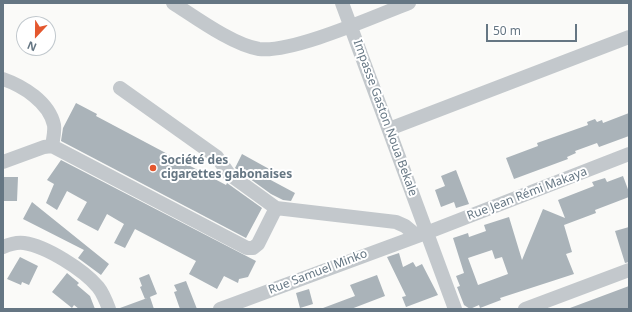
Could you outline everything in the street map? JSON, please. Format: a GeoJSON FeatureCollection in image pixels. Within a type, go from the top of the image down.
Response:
{"type":"FeatureCollection","features":[{"type":"Feature","properties":{"kind":"street"},"geometry":{"type":"LineString","coordinates":[[173,3],[215,29],[258,48],[276,48],[300,42],[352,25],[409,3]]}},
{"type":"Feature","properties":{"kind":"street","name":"Impasse Gaston Noua Bekale"},"geometry":{"type":"LineString","coordinates":[[342,3],[352,25],[389,129],[421,235]]}},
{"type":"Feature","properties":{"kind":"street"},"geometry":{"type":"LineString","coordinates":[[389,129],[629,37]]}},
{"type":"Feature","properties":{"kind":"street"},"geometry":{"type":"LineString","coordinates":[[3,79],[28,91],[41,102],[51,116],[54,133],[52,146]]}},
{"type":"Feature","properties":{"kind":"street"},"geometry":{"type":"LineString","coordinates":[[120,88],[217,157],[229,174],[276,208],[396,222],[421,235],[455,309]]}},
{"type":"Feature","properties":{"kind":"street"},"geometry":{"type":"LineString","coordinates":[[3,162],[44,147],[52,146],[247,248],[253,248],[258,244],[276,208]]}},
{"type":"Feature","properties":{"kind":"street","name":"Rue Jean Rémi Makaya"},"geometry":{"type":"LineString","coordinates":[[421,235],[629,154]]}},
{"type":"Feature","properties":{"kind":"street","name":"Rue Samuel Minko"},"geometry":{"type":"LineString","coordinates":[[220,309],[421,235]]}},
{"type":"Feature","properties":{"kind":"street"},"geometry":{"type":"LineString","coordinates":[[3,247],[12,243],[23,243],[44,248],[90,279],[98,288],[110,309]]}},
{"type":"Feature","properties":{"kind":"street"},"geometry":{"type":"LineString","coordinates":[[525,309],[629,270]]}},
{"type":"Feature","properties":{"kind":"building","name":"Société des cigarettes gabonaises"},"geometry":{"type":"Polygon","coordinates":[[[76,103],[97,114],[96,116],[226,185],[227,183],[262,208],[246,238],[61,141],[63,128],[76,103]]]}},
{"type":"Feature","properties":{"kind":"building"},"geometry":{"type":"Polygon","coordinates":[[[629,113],[629,136],[599,147],[597,143],[575,151],[576,153],[567,157],[568,159],[514,179],[506,158],[538,146],[537,143],[588,125],[587,122],[595,119],[597,122],[602,120],[603,123],[629,113]]]}},
{"type":"Feature","properties":{"kind":"building"},"geometry":{"type":"Polygon","coordinates":[[[242,154],[271,170],[267,178],[295,193],[291,201],[283,200],[271,194],[235,168],[242,154]]]}},
{"type":"Feature","properties":{"kind":"building"},"geometry":{"type":"Polygon","coordinates":[[[61,160],[256,261],[248,277],[239,279],[238,283],[224,276],[217,289],[189,274],[196,261],[135,229],[125,248],[114,243],[124,224],[107,214],[98,231],[77,220],[87,202],[67,191],[57,210],[46,203],[54,184],[47,180],[61,160]]]}},
{"type":"Feature","properties":{"kind":"building"},"geometry":{"type":"Polygon","coordinates":[[[456,170],[469,204],[456,208],[454,202],[441,207],[435,190],[445,186],[441,176],[456,170]]]}},
{"type":"Feature","properties":{"kind":"building"},"geometry":{"type":"Polygon","coordinates":[[[623,176],[629,192],[629,197],[595,210],[596,213],[564,225],[572,252],[566,254],[574,274],[500,298],[501,300],[480,308],[479,305],[470,309],[464,305],[457,287],[460,286],[456,276],[464,273],[453,238],[468,233],[469,237],[486,231],[484,225],[509,217],[522,260],[543,209],[565,218],[558,200],[594,186],[592,182],[605,178],[607,182],[623,176]],[[492,250],[468,258],[478,285],[508,274],[502,257],[495,259],[492,250]]]}},
{"type":"Feature","properties":{"kind":"building"},"geometry":{"type":"Polygon","coordinates":[[[3,177],[18,177],[17,201],[3,201],[3,177]]]}},
{"type":"Feature","properties":{"kind":"building"},"geometry":{"type":"Polygon","coordinates":[[[32,202],[109,264],[101,275],[78,258],[84,250],[23,219],[32,202]]]}},
{"type":"Feature","properties":{"kind":"building"},"geometry":{"type":"Polygon","coordinates":[[[629,227],[629,262],[625,263],[615,231],[629,227]]]}},
{"type":"Feature","properties":{"kind":"building"},"geometry":{"type":"Polygon","coordinates":[[[399,253],[403,267],[413,262],[416,267],[422,264],[438,295],[406,307],[402,297],[406,296],[387,257],[399,253]]]}},
{"type":"Feature","properties":{"kind":"building"},"geometry":{"type":"Polygon","coordinates":[[[20,257],[38,266],[29,285],[22,282],[21,285],[7,279],[20,257]]]}},
{"type":"Feature","properties":{"kind":"building"},"geometry":{"type":"Polygon","coordinates":[[[67,273],[79,283],[77,285],[90,296],[95,309],[79,309],[74,305],[72,308],[52,292],[67,273]]]}},
{"type":"Feature","properties":{"kind":"building"},"geometry":{"type":"Polygon","coordinates":[[[149,274],[157,294],[145,299],[140,287],[142,286],[139,278],[149,274]]]}},
{"type":"Feature","properties":{"kind":"building"},"geometry":{"type":"Polygon","coordinates":[[[377,275],[385,296],[351,309],[323,309],[355,296],[350,285],[377,275]]]}},
{"type":"Feature","properties":{"kind":"building"},"geometry":{"type":"Polygon","coordinates":[[[186,281],[197,309],[180,309],[174,292],[177,291],[174,285],[186,281]]]}},
{"type":"Feature","properties":{"kind":"building"},"geometry":{"type":"Polygon","coordinates":[[[629,286],[629,309],[570,309],[570,308],[629,286]]]}},
{"type":"Feature","properties":{"kind":"building"},"geometry":{"type":"Polygon","coordinates":[[[309,289],[313,304],[300,308],[296,293],[309,289]]]}},
{"type":"Feature","properties":{"kind":"building"},"geometry":{"type":"Polygon","coordinates":[[[150,297],[154,309],[120,309],[120,308],[150,297]]]}},
{"type":"Feature","properties":{"kind":"place","name":"Société des cigarettes gabonaises"},"geometry":{"type":"Point","coordinates":[153,168]}}]}
